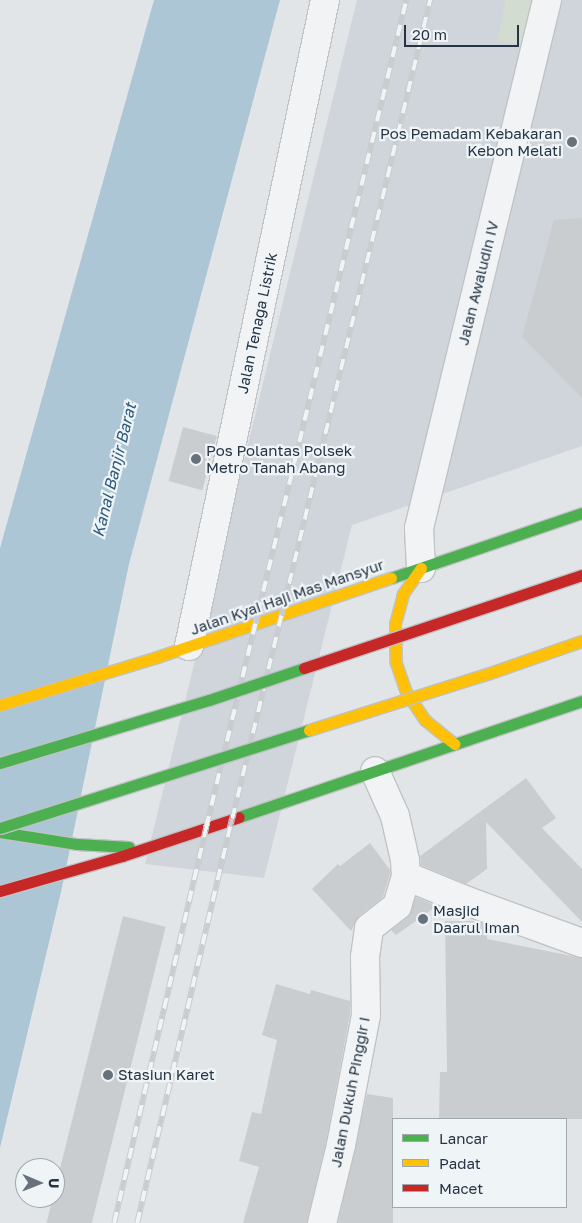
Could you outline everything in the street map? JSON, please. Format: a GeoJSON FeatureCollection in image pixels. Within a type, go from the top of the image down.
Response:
{"type":"FeatureCollection","features":[{"type":"Feature","properties":{"kind":"main road","name":"Jalan Kyai Haji Mas Mansyur"},"geometry":{"type":"LineString","coordinates":[[0,705],[157,657],[582,513]]}},
{"type":"Feature","properties":{"kind":"main road"},"geometry":{"type":"LineString","coordinates":[[420,568],[403,594],[395,624],[396,662],[406,692],[425,720],[455,744]]}},
{"type":"Feature","properties":{"kind":"main road"},"geometry":{"type":"LineString","coordinates":[[0,763],[209,700],[582,575]]}},
{"type":"Feature","properties":{"kind":"main road"},"geometry":{"type":"LineString","coordinates":[[0,828],[468,680],[582,641]]}},
{"type":"Feature","properties":{"kind":"main road"},"geometry":{"type":"LineString","coordinates":[[0,891],[145,848],[582,701]]}},
{"type":"Feature","properties":{"kind":"main road"},"geometry":{"type":"LineString","coordinates":[[0,832],[78,844],[145,848]]}},
{"type":"Feature","properties":{"kind":"street","name":"Jalan Tenaga Listrik"},"geometry":{"type":"LineString","coordinates":[[189,646],[325,0]]}},
{"type":"Feature","properties":{"kind":"street","name":"Jalan Awaludin IV"},"geometry":{"type":"LineString","coordinates":[[420,568],[419,528],[547,0]]}},
{"type":"Feature","properties":{"kind":"street","name":"Jalan Dukuh Pinggir I"},"geometry":{"type":"LineString","coordinates":[[322,1223],[341,1145],[366,1015],[365,957],[369,928],[397,906],[406,876],[404,853],[395,816],[375,771]]}},
{"type":"Feature","properties":{"kind":"street"},"geometry":{"type":"LineString","coordinates":[[406,876],[467,902],[582,943]]}},
{"type":"Feature","properties":{"kind":"shaded area"},"geometry":{"type":"Polygon","coordinates":[[[357,0],[582,0],[582,446],[352,525],[264,878],[145,864],[357,0]]]}},
{"type":"Feature","properties":{"kind":"shaded area"},"geometry":{"type":"Polygon","coordinates":[[[506,0],[539,0],[528,47],[497,40],[506,0]]]}},
{"type":"Feature","properties":{"kind":"water","name":"Kanal Banjir Barat"},"geometry":{"type":"Polygon","coordinates":[[[154,0],[280,0],[129,564],[61,892],[0,1148],[0,548],[154,0]]]}},
{"type":"Feature","properties":{"kind":"building"},"geometry":{"type":"Polygon","coordinates":[[[582,218],[582,398],[522,337],[554,220],[582,218]]]}},
{"type":"Feature","properties":{"kind":"building","name":"Pos Polantas Polsek Metro Tanah Abang"},"geometry":{"type":"Polygon","coordinates":[[[183,427],[217,436],[202,490],[169,481],[183,427]]]}},
{"type":"Feature","properties":{"kind":"building"},"geometry":{"type":"Polygon","coordinates":[[[526,778],[556,818],[542,828],[582,869],[582,922],[486,822],[487,869],[466,884],[421,865],[420,856],[526,778]]]}},
{"type":"Feature","properties":{"kind":"building"},"geometry":{"type":"Polygon","coordinates":[[[370,843],[390,870],[390,874],[383,897],[359,916],[351,931],[312,889],[338,864],[340,866],[370,843]]]}},
{"type":"Feature","properties":{"kind":"building"},"geometry":{"type":"Polygon","coordinates":[[[416,897],[437,906],[396,935],[391,930],[407,918],[416,897]]]}},
{"type":"Feature","properties":{"kind":"building","name":"Stasiun Karet"},"geometry":{"type":"Polygon","coordinates":[[[123,916],[166,927],[92,1223],[48,1223],[47,1223],[50,1208],[65,1208],[65,1158],[63,1158],[123,916]]]}},
{"type":"Feature","properties":{"kind":"building"},"geometry":{"type":"Polygon","coordinates":[[[445,921],[476,921],[487,925],[487,939],[582,958],[582,1119],[439,1118],[440,1072],[447,1072],[445,921]]]}},
{"type":"Feature","properties":{"kind":"building"},"geometry":{"type":"Polygon","coordinates":[[[276,984],[310,994],[311,990],[350,1001],[350,1014],[326,1142],[307,1223],[243,1223],[259,1167],[239,1161],[252,1112],[261,1114],[277,1040],[262,1035],[276,984]]]}},
{"type":"Feature","properties":{"kind":"building"},"geometry":{"type":"Polygon","coordinates":[[[367,1094],[393,1098],[393,1223],[338,1223],[367,1094]]]}},
{"type":"Feature","properties":{"kind":"railway"},"geometry":{"type":"LineString","coordinates":[[114,1223],[206,827],[406,0]]}},
{"type":"Feature","properties":{"kind":"railway"},"geometry":{"type":"LineString","coordinates":[[137,1223],[232,819],[430,0]]}},
{"type":"Feature","properties":{"kind":"traffic: fast"},"geometry":{"type":"LineString","coordinates":[[391,578],[582,513]]}},
{"type":"Feature","properties":{"kind":"traffic: fast"},"geometry":{"type":"LineString","coordinates":[[0,763],[209,700],[304,668]]}},
{"type":"Feature","properties":{"kind":"traffic: fast"},"geometry":{"type":"LineString","coordinates":[[239,817],[582,701]]}},
{"type":"Feature","properties":{"kind":"traffic: fast"},"geometry":{"type":"LineString","coordinates":[[0,828],[309,730]]}},
{"type":"Feature","properties":{"kind":"traffic: fast"},"geometry":{"type":"LineString","coordinates":[[0,832],[77,844],[129,847]]}},
{"type":"Feature","properties":{"kind":"traffic: slow"},"geometry":{"type":"LineString","coordinates":[[421,568],[403,594],[395,624],[396,663],[406,692],[425,720],[455,744]]}},
{"type":"Feature","properties":{"kind":"traffic: slow"},"geometry":{"type":"LineString","coordinates":[[0,705],[157,657],[391,578]]}},
{"type":"Feature","properties":{"kind":"traffic: slow"},"geometry":{"type":"LineString","coordinates":[[309,730],[487,674],[582,641]]}},
{"type":"Feature","properties":{"kind":"traffic: jam"},"geometry":{"type":"LineString","coordinates":[[304,668],[582,575]]}},
{"type":"Feature","properties":{"kind":"traffic: jam"},"geometry":{"type":"LineString","coordinates":[[0,891],[122,856],[239,817]]}},
{"type":"Feature","properties":{"kind":"place","name":"Pos Pemadam Kebakaran Kebon Melati"},"geometry":{"type":"Point","coordinates":[572,142]}},
{"type":"Feature","properties":{"kind":"place","name":"Pos Polantas Polsek Metro Tanah Abang"},"geometry":{"type":"Point","coordinates":[196,459]}},
{"type":"Feature","properties":{"kind":"place","name":"Masjid Daarul Iman"},"geometry":{"type":"Point","coordinates":[423,919]}},
{"type":"Feature","properties":{"kind":"place","name":"Stasiun Karet"},"geometry":{"type":"Point","coordinates":[108,1075]}}]}
